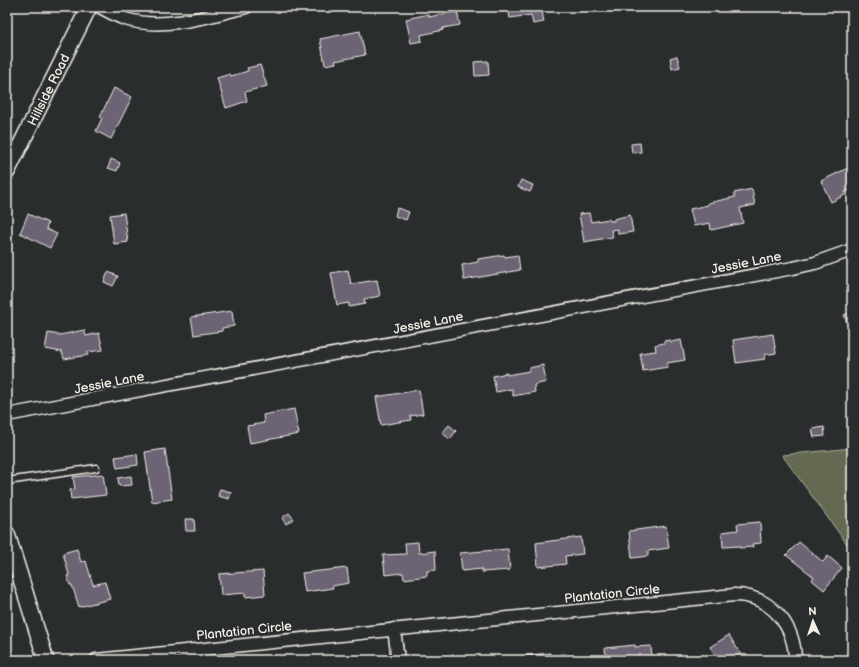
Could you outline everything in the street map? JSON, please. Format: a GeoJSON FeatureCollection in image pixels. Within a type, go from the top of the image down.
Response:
{"type":"FeatureCollection","features":[{"type":"Feature","properties":{"kind":"street","name":"Hillside Road"},"geometry":{"type":"LineString","coordinates":[[7,172],[88,7]]}},
{"type":"Feature","properties":{"kind":"street"},"geometry":{"type":"LineString","coordinates":[[100,7],[125,19],[160,24],[204,18],[246,7]]}},
{"type":"Feature","properties":{"kind":"street","name":"Jessie Lane"},"geometry":{"type":"LineString","coordinates":[[7,415],[793,268],[815,263],[852,250]]}},
{"type":"Feature","properties":{"kind":"street"},"geometry":{"type":"LineString","coordinates":[[7,534],[46,660]]}},
{"type":"Feature","properties":{"kind":"street","name":"Plantation Circle"},"geometry":{"type":"LineString","coordinates":[[96,660],[692,598],[742,595],[752,597],[762,602],[783,620],[791,633],[795,646],[795,660]]}},
{"type":"Feature","properties":{"kind":"street"},"geometry":{"type":"LineString","coordinates":[[394,628],[398,660]]}},
{"type":"Feature","properties":{"kind":"lane"},"geometry":{"type":"LineString","coordinates":[[7,481],[96,468]]}},
{"type":"Feature","properties":{"kind":"green space"},"geometry":{"type":"Polygon","coordinates":[[[852,448],[852,551],[782,455],[852,448]]]}},
{"type":"Feature","properties":{"kind":"building"},"geometry":{"type":"Polygon","coordinates":[[[508,7],[558,8],[542,11],[544,22],[533,24],[531,15],[510,18],[508,7]]]}},
{"type":"Feature","properties":{"kind":"building"},"geometry":{"type":"Polygon","coordinates":[[[457,11],[460,25],[443,28],[443,30],[421,35],[422,41],[411,43],[406,19],[429,14],[429,17],[457,11]]]}},
{"type":"Feature","properties":{"kind":"building"},"geometry":{"type":"Polygon","coordinates":[[[360,31],[365,55],[335,61],[336,63],[325,65],[320,39],[360,31]]]}},
{"type":"Feature","properties":{"kind":"building"},"geometry":{"type":"Polygon","coordinates":[[[677,56],[680,67],[672,69],[670,58],[677,56]]]}},
{"type":"Feature","properties":{"kind":"building"},"geometry":{"type":"Polygon","coordinates":[[[488,61],[489,75],[475,76],[474,62],[488,61]]]}},
{"type":"Feature","properties":{"kind":"building"},"geometry":{"type":"Polygon","coordinates":[[[260,65],[267,86],[245,92],[247,101],[226,108],[217,78],[248,71],[247,68],[260,65]]]}},
{"type":"Feature","properties":{"kind":"building"},"geometry":{"type":"Polygon","coordinates":[[[114,88],[132,97],[111,139],[96,131],[102,118],[100,117],[114,88]]]}},
{"type":"Feature","properties":{"kind":"building"},"geometry":{"type":"Polygon","coordinates":[[[640,143],[641,152],[632,153],[631,144],[640,143]]]}},
{"type":"Feature","properties":{"kind":"building"},"geometry":{"type":"Polygon","coordinates":[[[111,159],[120,163],[117,171],[108,168],[111,159]]]}},
{"type":"Feature","properties":{"kind":"building"},"geometry":{"type":"Polygon","coordinates":[[[852,166],[852,189],[844,193],[845,195],[831,202],[821,181],[852,166]]]}},
{"type":"Feature","properties":{"kind":"building"},"geometry":{"type":"Polygon","coordinates":[[[521,180],[533,185],[530,192],[518,187],[521,180]]]}},
{"type":"Feature","properties":{"kind":"building"},"geometry":{"type":"Polygon","coordinates":[[[752,189],[755,205],[740,208],[743,223],[711,230],[710,223],[694,226],[690,209],[735,197],[734,193],[752,189]]]}},
{"type":"Feature","properties":{"kind":"building"},"geometry":{"type":"Polygon","coordinates":[[[397,208],[409,212],[406,220],[395,216],[397,208]]]}},
{"type":"Feature","properties":{"kind":"building"},"geometry":{"type":"Polygon","coordinates":[[[124,213],[128,242],[114,244],[110,215],[124,213]]]}},
{"type":"Feature","properties":{"kind":"building"},"geometry":{"type":"Polygon","coordinates":[[[589,213],[591,222],[609,219],[610,221],[614,221],[614,219],[630,215],[633,232],[618,234],[618,229],[611,230],[613,237],[584,242],[579,214],[589,213]]]}},
{"type":"Feature","properties":{"kind":"building"},"geometry":{"type":"Polygon","coordinates":[[[28,214],[48,223],[46,229],[57,234],[50,248],[20,233],[28,214]]]}},
{"type":"Feature","properties":{"kind":"building"},"geometry":{"type":"Polygon","coordinates":[[[504,255],[505,257],[518,255],[520,270],[464,280],[462,265],[478,262],[478,259],[504,255]]]}},
{"type":"Feature","properties":{"kind":"building"},"geometry":{"type":"Polygon","coordinates":[[[348,270],[351,284],[377,280],[380,296],[364,299],[365,304],[349,307],[349,303],[337,305],[331,273],[348,270]]]}},
{"type":"Feature","properties":{"kind":"building"},"geometry":{"type":"Polygon","coordinates":[[[108,272],[118,276],[113,286],[104,282],[108,272]]]}},
{"type":"Feature","properties":{"kind":"building"},"geometry":{"type":"Polygon","coordinates":[[[232,311],[234,326],[222,328],[222,331],[194,335],[191,317],[232,311]]]}},
{"type":"Feature","properties":{"kind":"building"},"geometry":{"type":"Polygon","coordinates":[[[852,312],[852,336],[844,315],[852,312]]]}},
{"type":"Feature","properties":{"kind":"building"},"geometry":{"type":"Polygon","coordinates":[[[84,330],[86,336],[99,333],[103,350],[88,352],[88,355],[64,359],[62,352],[45,349],[48,333],[60,335],[84,330]]]}},
{"type":"Feature","properties":{"kind":"building"},"geometry":{"type":"Polygon","coordinates":[[[773,334],[776,353],[764,355],[765,359],[736,363],[733,340],[773,334]]]}},
{"type":"Feature","properties":{"kind":"building"},"geometry":{"type":"Polygon","coordinates":[[[670,340],[671,342],[681,340],[685,360],[667,363],[668,367],[643,371],[640,353],[656,351],[655,345],[670,340]]]}},
{"type":"Feature","properties":{"kind":"building"},"geometry":{"type":"Polygon","coordinates":[[[543,365],[546,382],[534,385],[535,392],[513,396],[512,389],[496,392],[493,376],[529,371],[529,368],[543,365]]]}},
{"type":"Feature","properties":{"kind":"building"},"geometry":{"type":"Polygon","coordinates":[[[419,390],[423,414],[410,416],[411,420],[381,425],[376,397],[419,390]]]}},
{"type":"Feature","properties":{"kind":"building"},"geometry":{"type":"Polygon","coordinates":[[[294,409],[299,434],[250,443],[247,426],[264,423],[263,415],[294,409]]]}},
{"type":"Feature","properties":{"kind":"building"},"geometry":{"type":"Polygon","coordinates":[[[449,425],[456,431],[450,439],[442,433],[449,425]]]}},
{"type":"Feature","properties":{"kind":"building"},"geometry":{"type":"Polygon","coordinates":[[[824,427],[825,436],[814,437],[812,429],[824,427]]]}},
{"type":"Feature","properties":{"kind":"building"},"geometry":{"type":"Polygon","coordinates":[[[165,449],[172,499],[152,502],[145,452],[165,449]]]}},
{"type":"Feature","properties":{"kind":"building"},"geometry":{"type":"Polygon","coordinates":[[[137,454],[138,465],[117,468],[115,457],[137,454]]]}},
{"type":"Feature","properties":{"kind":"building"},"geometry":{"type":"Polygon","coordinates":[[[103,474],[106,495],[71,499],[70,490],[75,489],[73,477],[103,474]]]}},
{"type":"Feature","properties":{"kind":"building"},"geometry":{"type":"Polygon","coordinates":[[[131,476],[132,485],[119,486],[118,478],[131,476]]]}},
{"type":"Feature","properties":{"kind":"building"},"geometry":{"type":"Polygon","coordinates":[[[220,489],[231,492],[229,499],[218,496],[220,489]]]}},
{"type":"Feature","properties":{"kind":"building"},"geometry":{"type":"Polygon","coordinates":[[[289,513],[294,519],[286,524],[282,518],[289,513]]]}},
{"type":"Feature","properties":{"kind":"building"},"geometry":{"type":"Polygon","coordinates":[[[185,519],[194,519],[195,531],[186,531],[185,519]]]}},
{"type":"Feature","properties":{"kind":"building"},"geometry":{"type":"Polygon","coordinates":[[[760,522],[761,543],[752,544],[753,547],[723,547],[722,532],[738,530],[737,524],[760,522]]]}},
{"type":"Feature","properties":{"kind":"building"},"geometry":{"type":"Polygon","coordinates":[[[666,526],[669,548],[648,551],[648,556],[632,558],[629,531],[666,526]]]}},
{"type":"Feature","properties":{"kind":"building"},"geometry":{"type":"Polygon","coordinates":[[[581,537],[583,554],[565,556],[566,564],[538,567],[536,543],[581,537]]]}},
{"type":"Feature","properties":{"kind":"building"},"geometry":{"type":"Polygon","coordinates":[[[418,542],[419,553],[435,551],[436,570],[427,571],[427,576],[404,579],[403,573],[385,575],[383,555],[406,554],[405,543],[418,542]]]}},
{"type":"Feature","properties":{"kind":"building"},"geometry":{"type":"Polygon","coordinates":[[[799,542],[823,562],[828,556],[842,568],[824,590],[812,580],[814,577],[786,555],[799,542]]]}},
{"type":"Feature","properties":{"kind":"building"},"geometry":{"type":"Polygon","coordinates":[[[77,549],[81,562],[86,561],[93,585],[105,582],[110,599],[79,607],[72,585],[70,585],[67,576],[69,575],[63,553],[77,549]]]}},
{"type":"Feature","properties":{"kind":"building"},"geometry":{"type":"Polygon","coordinates":[[[508,549],[510,570],[482,572],[482,569],[462,571],[460,553],[508,549]]]}},
{"type":"Feature","properties":{"kind":"building"},"geometry":{"type":"Polygon","coordinates":[[[347,568],[349,583],[332,586],[333,588],[305,592],[302,573],[347,568]]]}},
{"type":"Feature","properties":{"kind":"building"},"geometry":{"type":"Polygon","coordinates":[[[263,571],[265,595],[245,597],[245,593],[221,595],[219,574],[263,571]]]}},
{"type":"Feature","properties":{"kind":"building"},"geometry":{"type":"Polygon","coordinates":[[[729,635],[744,660],[718,660],[710,647],[729,635]]]}},
{"type":"Feature","properties":{"kind":"building"},"geometry":{"type":"Polygon","coordinates":[[[635,645],[635,647],[651,646],[652,660],[606,660],[605,648],[635,645]]]}},
{"type":"Feature","properties":{"kind":"building"},"geometry":{"type":"Polygon","coordinates":[[[550,653],[550,656],[565,654],[566,660],[522,660],[522,656],[550,653]]]}}]}
